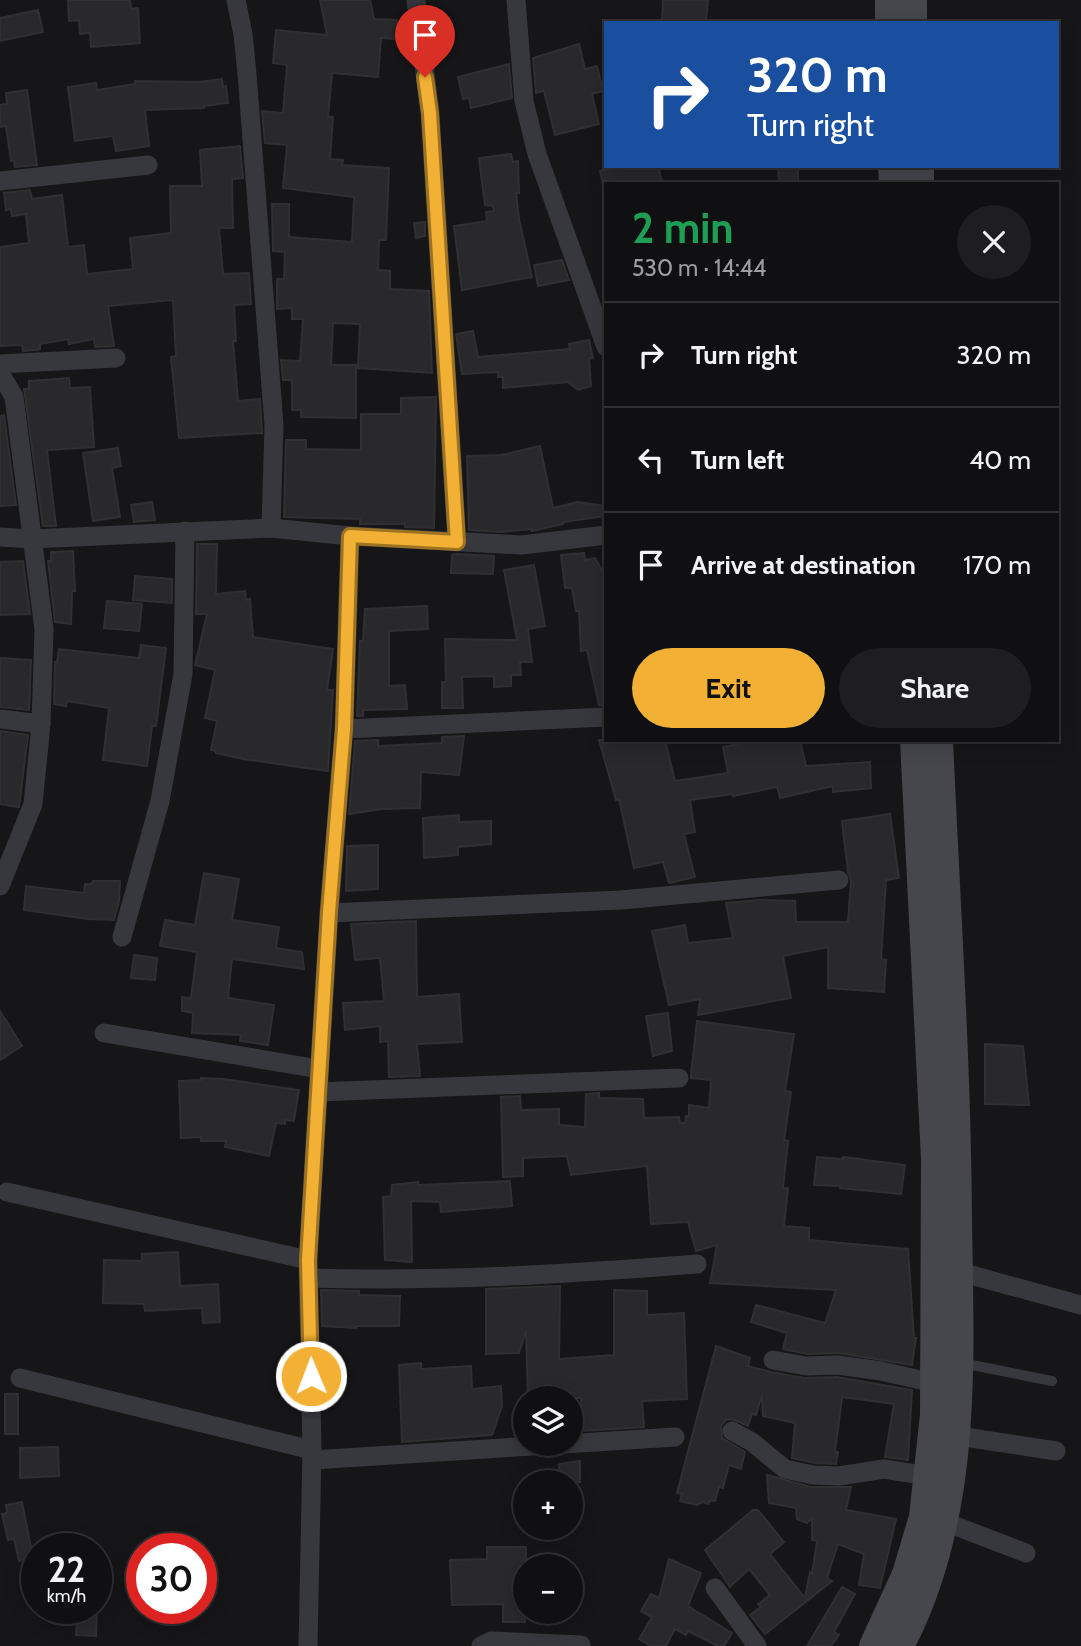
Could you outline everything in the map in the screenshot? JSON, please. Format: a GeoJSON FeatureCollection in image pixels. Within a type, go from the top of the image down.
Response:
{"type":"FeatureCollection","features":[{"type":"Feature","properties":{"kind":"main road"},"geometry":{"type":"LineString","coordinates":[[889,0],[889,21]]}},
{"type":"Feature","properties":{"kind":"main road"},"geometry":{"type":"LineString","coordinates":[[913,0],[913,21]]}},
{"type":"Feature","properties":{"kind":"main road"},"geometry":{"type":"LineString","coordinates":[[900,1646],[927,1582],[945,1522],[958,1436],[958,1362],[935,1159],[914,742]]}},
{"type":"Feature","properties":{"kind":"main road"},"geometry":{"type":"LineString","coordinates":[[873,1646],[906,1574],[923,1517],[958,1157],[939,742]]}},
{"type":"Feature","properties":{"kind":"street"},"geometry":{"type":"LineString","coordinates":[[236,0],[244,47],[274,425],[271,528]]}},
{"type":"Feature","properties":{"kind":"street"},"geometry":{"type":"LineString","coordinates":[[416,0],[430,113],[457,542]]}},
{"type":"Feature","properties":{"kind":"street"},"geometry":{"type":"LineString","coordinates":[[516,0],[524,101],[537,154],[604,341]]}},
{"type":"Feature","properties":{"kind":"street"},"geometry":{"type":"LineString","coordinates":[[0,181],[148,166]]}},
{"type":"Feature","properties":{"kind":"street"},"geometry":{"type":"LineString","coordinates":[[0,364],[116,358]]}},
{"type":"Feature","properties":{"kind":"street"},"geometry":{"type":"LineString","coordinates":[[0,373],[14,397],[44,629],[41,724],[33,804],[0,886]]}},
{"type":"Feature","properties":{"kind":"street"},"geometry":{"type":"LineString","coordinates":[[0,537],[32,540],[271,528],[350,536],[522,545],[604,535]]}},
{"type":"Feature","properties":{"kind":"street"},"geometry":{"type":"LineString","coordinates":[[122,937],[160,801],[183,674],[185,531]]}},
{"type":"Feature","properties":{"kind":"street"},"geometry":{"type":"LineString","coordinates":[[307,1646],[312,1455],[309,1269],[329,912],[344,729],[350,536]]}},
{"type":"Feature","properties":{"kind":"street"},"geometry":{"type":"LineString","coordinates":[[344,729],[604,717]]}},
{"type":"Feature","properties":{"kind":"street"},"geometry":{"type":"LineString","coordinates":[[0,719],[41,724]]}},
{"type":"Feature","properties":{"kind":"street"},"geometry":{"type":"LineString","coordinates":[[329,912],[621,900],[839,880]]}},
{"type":"Feature","properties":{"kind":"street"},"geometry":{"type":"LineString","coordinates":[[104,1033],[319,1069]]}},
{"type":"Feature","properties":{"kind":"street"},"geometry":{"type":"LineString","coordinates":[[318,1092],[679,1078]]}},
{"type":"Feature","properties":{"kind":"street"},"geometry":{"type":"LineString","coordinates":[[6,1192],[309,1269],[393,1281],[697,1264]]}},
{"type":"Feature","properties":{"kind":"street"},"geometry":{"type":"LineString","coordinates":[[947,1268],[1081,1305]]}},
{"type":"Feature","properties":{"kind":"street"},"geometry":{"type":"LineString","coordinates":[[773,1360],[806,1366],[838,1365],[881,1371],[934,1383]]}},
{"type":"Feature","properties":{"kind":"street"},"geometry":{"type":"LineString","coordinates":[[20,1378],[312,1455],[675,1437]]}},
{"type":"Feature","properties":{"kind":"street"},"geometry":{"type":"LineString","coordinates":[[732,1431],[752,1442],[785,1469],[813,1475],[839,1476],[884,1469],[928,1476]]}},
{"type":"Feature","properties":{"kind":"street"},"geometry":{"type":"LineString","coordinates":[[958,1436],[1055,1451]]}},
{"type":"Feature","properties":{"kind":"street"},"geometry":{"type":"LineString","coordinates":[[945,1522],[1026,1553]]}},
{"type":"Feature","properties":{"kind":"street"},"geometry":{"type":"LineString","coordinates":[[715,1588],[757,1646]]}},
{"type":"Feature","properties":{"kind":"street"},"geometry":{"type":"LineString","coordinates":[[481,1646],[491,1641],[581,1645]]}},
{"type":"Feature","properties":{"kind":"lane"},"geometry":{"type":"LineString","coordinates":[[958,1362],[1052,1381]]}},
{"type":"Feature","properties":{"kind":"building"},"geometry":{"type":"Polygon","coordinates":[[[68,0],[130,0],[131,9],[138,8],[140,43],[91,47],[90,33],[80,34],[79,20],[69,21],[68,0]]]}},
{"type":"Feature","properties":{"kind":"building"},"geometry":{"type":"Polygon","coordinates":[[[320,0],[370,0],[374,19],[397,20],[397,39],[381,38],[378,77],[332,73],[328,117],[333,117],[330,159],[343,160],[342,165],[389,168],[386,240],[379,240],[378,270],[390,271],[390,289],[429,291],[432,373],[358,368],[360,324],[333,323],[331,365],[356,365],[356,418],[301,417],[301,410],[292,410],[292,380],[283,380],[281,360],[300,361],[303,319],[292,319],[292,308],[277,309],[277,279],[284,279],[285,252],[273,251],[272,204],[289,204],[289,237],[352,242],[354,197],[283,188],[287,145],[265,143],[262,111],[283,113],[287,65],[273,63],[276,30],[327,35],[320,0]]]}},
{"type":"Feature","properties":{"kind":"building"},"geometry":{"type":"Polygon","coordinates":[[[663,0],[708,0],[706,21],[662,21],[663,0]]]}},
{"type":"Feature","properties":{"kind":"building"},"geometry":{"type":"Polygon","coordinates":[[[38,10],[43,32],[0,41],[0,18],[38,10]]]}},
{"type":"Feature","properties":{"kind":"building"},"geometry":{"type":"Polygon","coordinates":[[[579,44],[585,69],[597,66],[603,91],[592,94],[599,124],[555,135],[544,91],[536,93],[533,58],[579,44]]]}},
{"type":"Feature","properties":{"kind":"building"},"geometry":{"type":"Polygon","coordinates":[[[509,64],[512,98],[471,108],[469,98],[463,99],[458,77],[509,64]]]}},
{"type":"Feature","properties":{"kind":"building"},"geometry":{"type":"Polygon","coordinates":[[[222,79],[223,87],[226,86],[228,103],[204,108],[145,110],[149,146],[116,151],[113,136],[75,141],[68,87],[96,83],[97,90],[135,84],[135,81],[198,82],[222,79]]]}},
{"type":"Feature","properties":{"kind":"building"},"geometry":{"type":"Polygon","coordinates":[[[27,90],[37,165],[15,167],[14,160],[11,161],[6,126],[0,127],[0,105],[7,104],[6,93],[27,90]]]}},
{"type":"Feature","properties":{"kind":"building"},"geometry":{"type":"Polygon","coordinates":[[[240,146],[243,178],[232,179],[233,228],[219,228],[223,274],[249,273],[251,304],[234,305],[236,341],[233,341],[238,401],[260,399],[262,433],[179,438],[171,357],[176,356],[173,300],[108,306],[114,346],[95,347],[94,339],[69,344],[68,339],[40,344],[40,349],[36,350],[23,351],[22,345],[0,346],[0,247],[29,243],[26,214],[12,216],[11,209],[6,210],[4,193],[30,190],[32,199],[62,195],[68,247],[84,245],[87,274],[133,269],[130,238],[171,233],[170,186],[202,186],[200,150],[240,146]]]}},
{"type":"Feature","properties":{"kind":"building"},"geometry":{"type":"Polygon","coordinates":[[[511,154],[513,162],[518,161],[519,193],[516,193],[519,219],[532,277],[462,290],[454,226],[487,221],[486,212],[494,211],[493,206],[485,205],[479,158],[511,154]]]}},
{"type":"Feature","properties":{"kind":"building"},"geometry":{"type":"Polygon","coordinates":[[[610,168],[659,168],[662,181],[603,184],[600,171],[610,168]]]}},
{"type":"Feature","properties":{"kind":"building"},"geometry":{"type":"Polygon","coordinates":[[[778,168],[798,168],[798,182],[779,182],[778,168]]]}},
{"type":"Feature","properties":{"kind":"building"},"geometry":{"type":"Polygon","coordinates":[[[425,222],[425,236],[416,238],[414,223],[425,222]]]}},
{"type":"Feature","properties":{"kind":"building"},"geometry":{"type":"Polygon","coordinates":[[[562,260],[569,280],[538,286],[534,265],[562,260]]]}},
{"type":"Feature","properties":{"kind":"building"},"geometry":{"type":"Polygon","coordinates":[[[473,331],[478,357],[570,349],[569,344],[589,340],[593,358],[589,359],[591,386],[578,390],[568,382],[503,388],[503,377],[498,377],[498,372],[462,374],[456,334],[473,331]]]}},
{"type":"Feature","properties":{"kind":"building"},"geometry":{"type":"Polygon","coordinates":[[[69,378],[70,388],[90,387],[94,447],[47,450],[56,526],[43,526],[24,389],[29,389],[29,381],[69,378]]]}},
{"type":"Feature","properties":{"kind":"building"},"geometry":{"type":"Polygon","coordinates":[[[436,397],[434,528],[405,527],[405,524],[360,524],[360,519],[284,517],[286,440],[306,440],[306,449],[361,450],[361,414],[401,414],[401,398],[436,397]]]}},
{"type":"Feature","properties":{"kind":"building"},"geometry":{"type":"Polygon","coordinates":[[[4,415],[16,505],[0,506],[0,416],[4,415]]]}},
{"type":"Feature","properties":{"kind":"building"},"geometry":{"type":"Polygon","coordinates":[[[540,446],[553,508],[578,502],[604,506],[604,516],[563,522],[532,531],[469,530],[467,456],[502,455],[540,446]]]}},
{"type":"Feature","properties":{"kind":"building"},"geometry":{"type":"Polygon","coordinates":[[[118,448],[121,466],[112,468],[120,517],[93,521],[83,453],[118,448]]]}},
{"type":"Feature","properties":{"kind":"building"},"geometry":{"type":"Polygon","coordinates":[[[152,502],[155,520],[134,522],[131,505],[152,502]]]}},
{"type":"Feature","properties":{"kind":"building"},"geometry":{"type":"Polygon","coordinates":[[[197,544],[217,544],[216,594],[245,591],[246,600],[250,599],[253,637],[333,649],[327,690],[333,690],[328,771],[243,759],[211,750],[217,721],[205,718],[215,670],[195,665],[207,614],[196,614],[197,544]]]}},
{"type":"Feature","properties":{"kind":"building"},"geometry":{"type":"Polygon","coordinates":[[[73,551],[75,591],[72,591],[71,624],[55,622],[48,561],[51,561],[51,552],[73,551]]]}},
{"type":"Feature","properties":{"kind":"building"},"geometry":{"type":"Polygon","coordinates":[[[584,553],[585,560],[595,558],[604,574],[604,705],[599,705],[587,650],[581,651],[579,611],[576,611],[572,588],[565,588],[561,555],[584,553]]]}},
{"type":"Feature","properties":{"kind":"building"},"geometry":{"type":"Polygon","coordinates":[[[452,555],[494,556],[493,574],[451,573],[452,555]]]}},
{"type":"Feature","properties":{"kind":"building"},"geometry":{"type":"Polygon","coordinates":[[[23,561],[30,614],[0,615],[0,562],[23,561]]]}},
{"type":"Feature","properties":{"kind":"building"},"geometry":{"type":"Polygon","coordinates":[[[534,565],[545,626],[528,629],[532,662],[520,662],[521,675],[511,675],[511,686],[494,687],[494,676],[462,677],[463,708],[442,708],[442,682],[446,682],[445,639],[517,640],[504,570],[534,565]]]}},
{"type":"Feature","properties":{"kind":"building"},"geometry":{"type":"Polygon","coordinates":[[[135,576],[172,579],[172,603],[133,600],[135,576]]]}},
{"type":"Feature","properties":{"kind":"building"},"geometry":{"type":"Polygon","coordinates":[[[107,601],[142,604],[139,631],[104,628],[107,601]]]}},
{"type":"Feature","properties":{"kind":"building"},"geometry":{"type":"Polygon","coordinates":[[[427,606],[428,629],[389,631],[389,686],[405,685],[407,709],[363,710],[363,716],[357,716],[360,641],[363,641],[365,609],[427,606]]]}},
{"type":"Feature","properties":{"kind":"building"},"geometry":{"type":"Polygon","coordinates":[[[141,645],[166,648],[156,726],[152,726],[147,766],[103,760],[109,708],[67,701],[66,706],[54,704],[55,662],[59,649],[139,658],[141,645]]]}},
{"type":"Feature","properties":{"kind":"building"},"geometry":{"type":"Polygon","coordinates":[[[0,658],[31,660],[29,710],[0,707],[0,658]]]}},
{"type":"Feature","properties":{"kind":"building"},"geometry":{"type":"Polygon","coordinates":[[[0,731],[28,735],[19,807],[0,804],[0,731]]]}},
{"type":"Feature","properties":{"kind":"building"},"geometry":{"type":"Polygon","coordinates":[[[464,736],[459,775],[421,772],[420,808],[382,809],[349,814],[355,741],[378,740],[378,746],[442,743],[442,737],[464,736]]]}},
{"type":"Feature","properties":{"kind":"building"},"geometry":{"type":"Polygon","coordinates":[[[599,740],[665,742],[675,781],[728,773],[723,747],[747,742],[800,742],[806,766],[870,762],[871,788],[833,792],[833,786],[780,798],[777,787],[733,796],[690,800],[695,832],[684,834],[695,877],[669,883],[663,862],[634,868],[619,799],[616,800],[599,740]]]}},
{"type":"Feature","properties":{"kind":"building"},"geometry":{"type":"Polygon","coordinates":[[[890,814],[899,878],[886,880],[881,959],[886,960],[884,992],[828,988],[828,947],[783,956],[791,998],[698,1015],[700,999],[669,1005],[652,931],[685,925],[688,943],[733,938],[726,903],[760,900],[795,901],[796,922],[848,922],[851,880],[842,821],[890,814]]]}},
{"type":"Feature","properties":{"kind":"building"},"geometry":{"type":"Polygon","coordinates":[[[459,815],[459,822],[491,821],[491,844],[458,847],[458,855],[424,858],[423,818],[459,815]]]}},
{"type":"Feature","properties":{"kind":"building"},"geometry":{"type":"Polygon","coordinates":[[[378,845],[378,889],[346,891],[347,846],[378,845]]]}},
{"type":"Feature","properties":{"kind":"building"},"geometry":{"type":"Polygon","coordinates":[[[204,873],[239,879],[232,920],[279,927],[276,948],[302,952],[304,969],[232,959],[228,998],[274,1005],[268,1045],[240,1041],[241,1035],[192,1033],[193,1013],[182,1011],[182,997],[191,998],[197,952],[160,946],[165,920],[195,925],[204,873]]]}},
{"type":"Feature","properties":{"kind":"building"},"geometry":{"type":"Polygon","coordinates":[[[93,881],[120,881],[114,920],[24,910],[26,886],[84,893],[85,884],[92,884],[93,881]]]}},
{"type":"Feature","properties":{"kind":"building"},"geometry":{"type":"Polygon","coordinates":[[[416,921],[417,997],[459,994],[462,1042],[417,1044],[420,1076],[389,1077],[388,1041],[380,1042],[380,1026],[345,1030],[343,1003],[384,1001],[380,958],[355,960],[351,924],[416,921]]]}},
{"type":"Feature","properties":{"kind":"building"},"geometry":{"type":"Polygon","coordinates":[[[134,955],[157,958],[155,980],[131,978],[134,955]]]}},
{"type":"Feature","properties":{"kind":"building"},"geometry":{"type":"Polygon","coordinates":[[[0,1011],[22,1046],[0,1060],[0,1011]]]}},
{"type":"Feature","properties":{"kind":"building"},"geometry":{"type":"Polygon","coordinates":[[[668,1013],[672,1051],[653,1056],[646,1016],[668,1013]]]}},
{"type":"Feature","properties":{"kind":"building"},"geometry":{"type":"Polygon","coordinates":[[[697,1021],[794,1034],[785,1091],[791,1092],[784,1140],[788,1141],[783,1188],[788,1188],[784,1226],[809,1228],[809,1240],[908,1249],[916,1338],[912,1365],[839,1353],[807,1354],[783,1349],[787,1333],[751,1322],[756,1305],[825,1323],[836,1290],[710,1283],[717,1245],[696,1251],[688,1222],[651,1224],[647,1166],[571,1175],[567,1156],[523,1158],[523,1176],[503,1177],[501,1097],[520,1096],[521,1110],[559,1109],[559,1125],[585,1127],[586,1094],[599,1093],[599,1098],[643,1099],[644,1118],[679,1117],[680,1123],[685,1123],[686,1116],[689,1116],[689,1105],[709,1108],[711,1080],[691,1078],[697,1021]]]}},
{"type":"Feature","properties":{"kind":"building"},"geometry":{"type":"Polygon","coordinates":[[[985,1044],[1023,1046],[1029,1105],[985,1104],[985,1044]]]}},
{"type":"Feature","properties":{"kind":"building"},"geometry":{"type":"Polygon","coordinates":[[[201,1078],[299,1090],[294,1121],[276,1123],[269,1156],[225,1147],[226,1141],[201,1141],[201,1137],[181,1138],[179,1081],[201,1078]]]}},
{"type":"Feature","properties":{"kind":"building"},"geometry":{"type":"Polygon","coordinates":[[[817,1157],[843,1157],[905,1165],[901,1194],[814,1185],[817,1157]]]}},
{"type":"Feature","properties":{"kind":"building"},"geometry":{"type":"Polygon","coordinates":[[[510,1181],[512,1206],[441,1212],[440,1202],[411,1201],[412,1262],[385,1260],[383,1197],[391,1196],[392,1185],[418,1182],[418,1185],[510,1181]]]}},
{"type":"Feature","properties":{"kind":"building"},"geometry":{"type":"Polygon","coordinates":[[[178,1252],[180,1286],[218,1284],[220,1322],[203,1323],[202,1308],[145,1311],[144,1304],[103,1303],[104,1260],[142,1261],[142,1254],[178,1252]]]}},
{"type":"Feature","properties":{"kind":"building"},"geometry":{"type":"Polygon","coordinates":[[[560,1286],[559,1359],[614,1355],[614,1290],[647,1291],[647,1315],[684,1313],[687,1399],[642,1401],[644,1427],[583,1431],[583,1386],[528,1386],[526,1330],[519,1353],[486,1354],[486,1289],[560,1286]]]}},
{"type":"Feature","properties":{"kind":"building"},"geometry":{"type":"Polygon","coordinates":[[[321,1290],[359,1291],[359,1295],[400,1296],[399,1326],[322,1326],[321,1290]]]}},
{"type":"Feature","properties":{"kind":"building"},"geometry":{"type":"Polygon","coordinates":[[[716,1346],[750,1358],[748,1366],[771,1372],[804,1378],[837,1377],[912,1390],[908,1460],[885,1457],[894,1404],[842,1397],[836,1464],[815,1463],[792,1458],[795,1423],[763,1416],[762,1395],[756,1415],[752,1414],[748,1426],[732,1419],[726,1420],[721,1426],[722,1438],[745,1452],[741,1469],[729,1465],[723,1488],[719,1487],[715,1501],[697,1505],[680,1501],[682,1494],[677,1493],[716,1346]]]}},
{"type":"Feature","properties":{"kind":"building"},"geometry":{"type":"Polygon","coordinates":[[[421,1363],[421,1369],[471,1366],[472,1389],[501,1386],[502,1406],[492,1435],[402,1442],[399,1365],[421,1363]]]}},
{"type":"Feature","properties":{"kind":"building"},"geometry":{"type":"Polygon","coordinates":[[[5,1394],[18,1394],[18,1434],[5,1434],[5,1394]]]}},
{"type":"Feature","properties":{"kind":"building"},"geometry":{"type":"Polygon","coordinates":[[[58,1447],[59,1476],[20,1478],[20,1448],[58,1447]]]}},
{"type":"Feature","properties":{"kind":"building"},"geometry":{"type":"Polygon","coordinates":[[[580,1461],[580,1470],[559,1470],[559,1464],[580,1461]]]}},
{"type":"Feature","properties":{"kind":"building"},"geometry":{"type":"Polygon","coordinates":[[[767,1475],[811,1487],[851,1487],[846,1510],[896,1519],[880,1588],[859,1585],[864,1554],[838,1544],[827,1578],[832,1581],[765,1634],[750,1615],[761,1607],[758,1604],[770,1595],[749,1569],[730,1587],[705,1550],[753,1510],[758,1510],[784,1542],[770,1554],[805,1598],[817,1541],[812,1540],[812,1518],[807,1523],[797,1519],[796,1508],[769,1503],[767,1475]]]}},
{"type":"Feature","properties":{"kind":"building"},"geometry":{"type":"Polygon","coordinates":[[[22,1502],[28,1533],[21,1533],[21,1561],[14,1539],[8,1540],[2,1514],[7,1513],[6,1505],[22,1502]]]}},
{"type":"Feature","properties":{"kind":"building"},"geometry":{"type":"Polygon","coordinates":[[[487,1547],[526,1547],[526,1554],[513,1554],[513,1622],[503,1622],[503,1604],[452,1605],[450,1560],[487,1559],[487,1547]]]}},
{"type":"Feature","properties":{"kind":"building"},"geometry":{"type":"Polygon","coordinates":[[[669,1559],[701,1573],[688,1606],[732,1633],[724,1646],[718,1646],[688,1631],[686,1635],[675,1629],[666,1646],[651,1646],[639,1639],[652,1617],[641,1611],[651,1594],[659,1598],[669,1559]]]}},
{"type":"Feature","properties":{"kind":"building"},"geometry":{"type":"Polygon","coordinates":[[[842,1587],[855,1594],[834,1632],[839,1635],[831,1646],[807,1646],[842,1587]]]}},
{"type":"Feature","properties":{"kind":"building"},"geometry":{"type":"Polygon","coordinates":[[[77,1624],[96,1624],[96,1636],[76,1635],[77,1624]]]}},
{"type":"Feature","properties":{"kind":"route"},"geometry":{"type":"LineString","coordinates":[[311,1376],[308,1260],[329,912],[344,729],[350,536],[457,542],[430,113],[425,77]]}}]}
